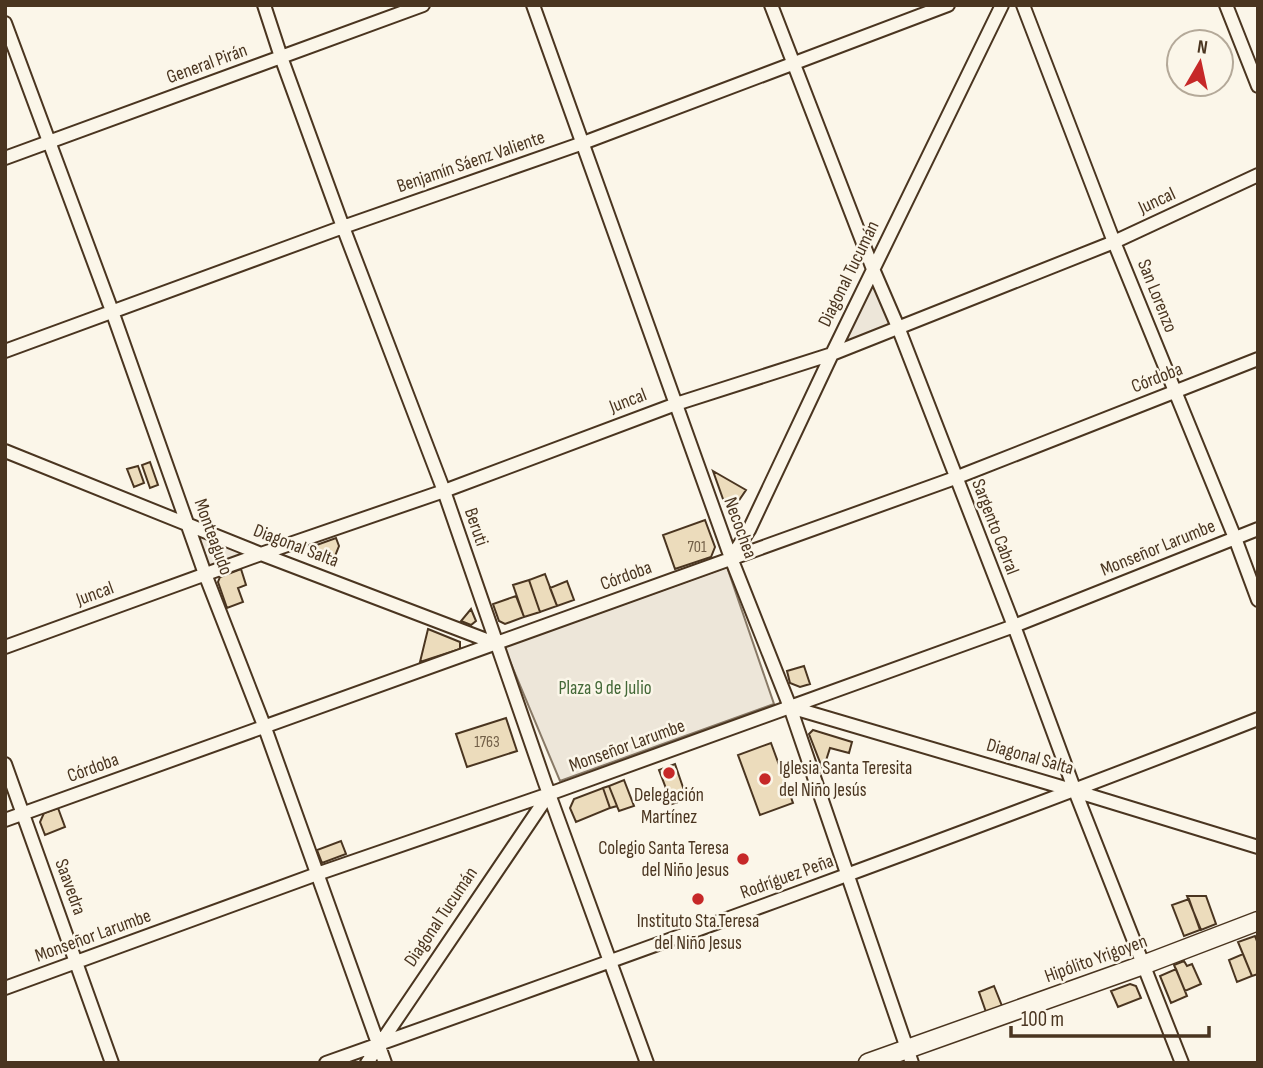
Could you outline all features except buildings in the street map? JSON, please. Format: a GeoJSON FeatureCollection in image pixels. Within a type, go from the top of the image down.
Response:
{"type":"FeatureCollection","features":[{"type":"Feature","properties":{"kind":"street","name":"Beruti"},"geometry":{"type":"LineString","coordinates":[[264,5],[343,227],[444,491],[549,794],[647,1063]]}},
{"type":"Feature","properties":{"kind":"street","name":"General Pirán"},"geometry":{"type":"LineString","coordinates":[[5,158],[423,5]]}},
{"type":"Feature","properties":{"kind":"street","name":"Necochea"},"geometry":{"type":"LineString","coordinates":[[533,5],[731,558],[790,706],[909,1056]]}},
{"type":"Feature","properties":{"kind":"street","name":"Sargento Cabral"},"geometry":{"type":"LineString","coordinates":[[771,5],[1182,1063]]}},
{"type":"Feature","properties":{"kind":"street","name":"Benjamín Sáenz Valiente"},"geometry":{"type":"LineString","coordinates":[[5,351],[343,227],[583,143],[948,5]]}},
{"type":"Feature","properties":{"kind":"street","name":"Diagonal Tucumán"},"geometry":{"type":"LineString","coordinates":[[731,558],[749,530],[1002,5]]}},
{"type":"Feature","properties":{"kind":"street","name":"San Lorenzo"},"geometry":{"type":"LineString","coordinates":[[1023,5],[1114,242],[1258,600]]}},
{"type":"Feature","properties":{"kind":"street"},"geometry":{"type":"LineString","coordinates":[[1226,5],[1258,86]]}},
{"type":"Feature","properties":{"kind":"street","name":"Monteagudo"},"geometry":{"type":"LineString","coordinates":[[5,23],[112,311],[205,574],[265,728],[385,1063]]}},
{"type":"Feature","properties":{"kind":"street","name":"Juncal"},"geometry":{"type":"LineString","coordinates":[[5,647],[444,491],[676,404],[832,354],[1114,242],[1258,175]]}},
{"type":"Feature","properties":{"kind":"street","name":"Córdoba"},"geometry":{"type":"LineString","coordinates":[[5,820],[956,478],[1258,359]]}},
{"type":"Feature","properties":{"kind":"street","name":"Diagonal Salta"},"geometry":{"type":"LineString","coordinates":[[5,451],[261,554],[497,644]]}},
{"type":"Feature","properties":{"kind":"street","name":"Monseñor Larumbe"},"geometry":{"type":"LineString","coordinates":[[5,988],[1014,626],[1258,529]]}},
{"type":"Feature","properties":{"kind":"street","name":"Diagonal Salta"},"geometry":{"type":"LineString","coordinates":[[790,706],[1258,847]]}},
{"type":"Feature","properties":{"kind":"street","name":"Rodríguez Peña"},"geometry":{"type":"LineString","coordinates":[[326,1063],[848,875],[1075,791],[1258,719]]}},
{"type":"Feature","properties":{"kind":"street","name":"Saavedra"},"geometry":{"type":"LineString","coordinates":[[5,764],[112,1063]]}},
{"type":"Feature","properties":{"kind":"street","name":"Diagonal Tucumán"},"geometry":{"type":"LineString","coordinates":[[367,1063],[549,794]]}},
{"type":"Feature","properties":{"kind":"street","name":"Hipólito Yrigoyen"},"geometry":{"type":"LineString","coordinates":[[868,1063],[909,1056],[1258,921]]}},
{"type":"Feature","properties":{"kind":"green space"},"geometry":{"type":"Polygon","coordinates":[[[873,269],[898,327],[832,354],[873,269]]]}},
{"type":"Feature","properties":{"kind":"green space"},"geometry":{"type":"Polygon","coordinates":[[[188,525],[261,554],[205,574],[188,525]]]}},
{"type":"Feature","properties":{"kind":"green space","name":"Plaza 9 de Julio"},"geometry":{"type":"Polygon","coordinates":[[[727,567],[774,704],[560,781],[504,647],[727,567]]]}},
{"type":"Feature","properties":{"kind":"place","name":"Delegación Martínez"},"geometry":{"type":"Point","coordinates":[669,773]}},
{"type":"Feature","properties":{"kind":"place","name":"Iglesia Santa Teresita del Niño Jesús"},"geometry":{"type":"Point","coordinates":[765,779]}},
{"type":"Feature","properties":{"kind":"place","name":"Colegio Santa Teresa del Niño Jesus"},"geometry":{"type":"Point","coordinates":[743,859]}},
{"type":"Feature","properties":{"kind":"place","name":"Instituto Sta.Teresa del Niño Jesus"},"geometry":{"type":"Point","coordinates":[698,899]}}]}
